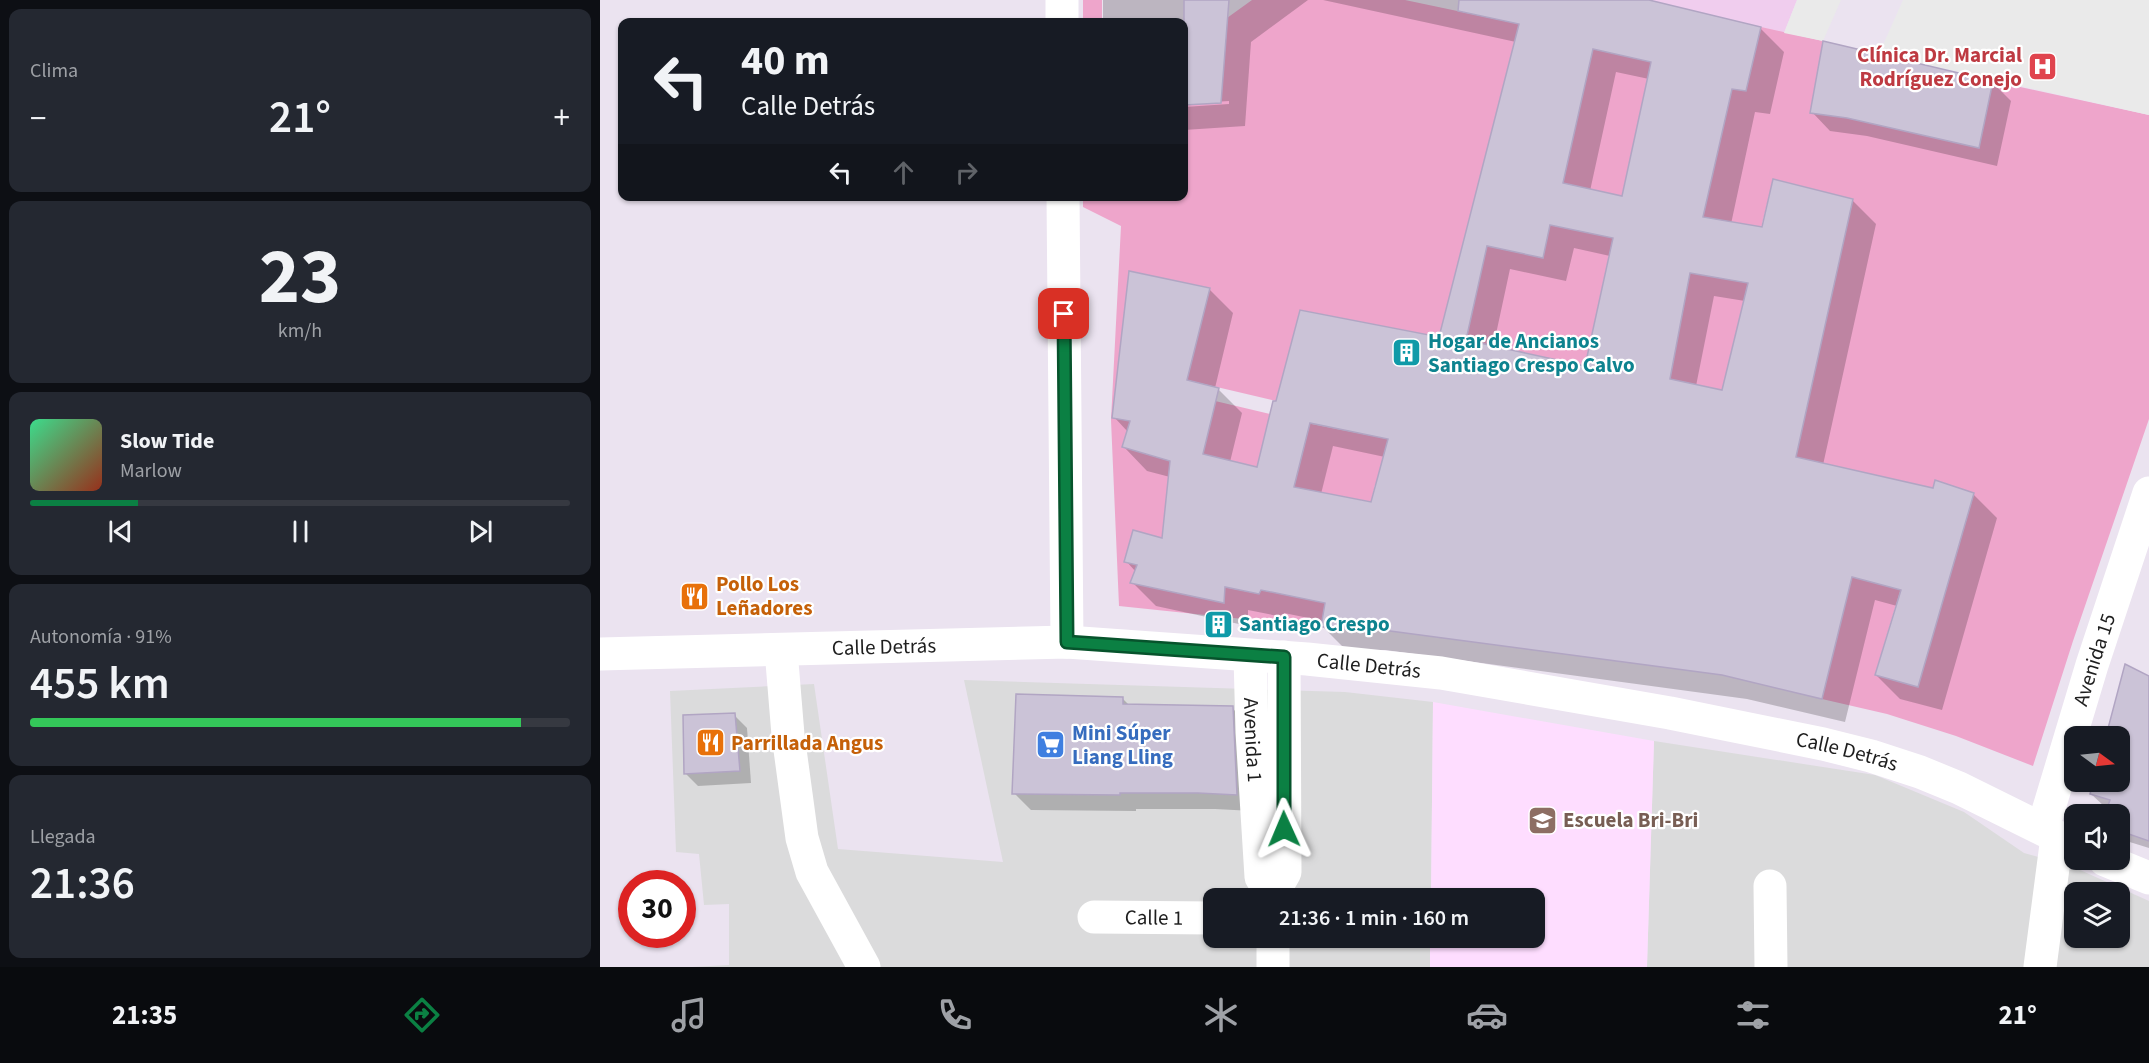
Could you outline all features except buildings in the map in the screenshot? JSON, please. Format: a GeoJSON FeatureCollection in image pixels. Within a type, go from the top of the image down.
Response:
{"type":"FeatureCollection","features":[{"type":"Feature","properties":{"kind":"street"},"geometry":{"type":"LineString","coordinates":[[1062,0],[1062,18]]}},
{"type":"Feature","properties":{"kind":"street"},"geometry":{"type":"LineString","coordinates":[[1064,201],[1067,642]]}},
{"type":"Feature","properties":{"kind":"street","name":"Avenida 15"},"geometry":{"type":"LineString","coordinates":[[2040,967],[2058,837],[2092,665],[2149,493]]}},
{"type":"Feature","properties":{"kind":"street","name":"Calle Detrás"},"geometry":{"type":"LineString","coordinates":[[600,654],[1067,642],[1284,657],[1441,674],[1670,713],[1871,756],[1959,788],[2058,837]]}},
{"type":"Feature","properties":{"kind":"street"},"geometry":{"type":"LineString","coordinates":[[781,650],[788,735],[802,838],[812,872],[864,967]]}},
{"type":"Feature","properties":{"kind":"street","name":"Avenida 1"},"geometry":{"type":"LineString","coordinates":[[1250,656],[1261,877],[1268,888]]}},
{"type":"Feature","properties":{"kind":"street","name":"Avenida 1"},"geometry":{"type":"LineString","coordinates":[[1277,888],[1285,872],[1284,657]]}},
{"type":"Feature","properties":{"kind":"street"},"geometry":{"type":"LineString","coordinates":[[2129,870],[2149,878]]}},
{"type":"Feature","properties":{"kind":"street"},"geometry":{"type":"LineString","coordinates":[[1770,886],[1771,967]]}},
{"type":"Feature","properties":{"kind":"street","name":"Calle 1"},"geometry":{"type":"LineString","coordinates":[[1094,917],[1203,918]]}},
{"type":"Feature","properties":{"kind":"street"},"geometry":{"type":"LineString","coordinates":[[1273,948],[1273,967]]}},
{"type":"Feature","properties":{"kind":"shaded area"},"geometry":{"type":"Polygon","coordinates":[[[1083,0],[1102,0],[1102,18],[1083,18],[1083,0]]]}},
{"type":"Feature","properties":{"kind":"shaded area"},"geometry":{"type":"Polygon","coordinates":[[[1252,0],[1405,0],[1519,24],[1439,337],[1300,310],[1276,401],[1187,380],[1210,288],[1129,271],[1130,421],[1122,447],[1170,461],[1162,538],[1133,531],[1124,561],[1182,579],[1259,594],[1261,590],[1325,603],[1321,627],[1119,606],[1111,420],[1121,226],[1083,207],[1083,201],[1188,201],[1188,105],[1221,102],[1227,18],[1252,0]]]}},
{"type":"Feature","properties":{"kind":"shaded area"},"geometry":{"type":"Polygon","coordinates":[[[1649,0],[1797,0],[1784,33],[1649,0]]]}},
{"type":"Feature","properties":{"kind":"shaded area"},"geometry":{"type":"Polygon","coordinates":[[[1797,0],[1841,0],[1823,41],[1784,33],[1797,0]]]}},
{"type":"Feature","properties":{"kind":"shaded area","name":"Clínica Dr. Marcial Rodríguez Conejo"},"geometry":{"type":"Polygon","coordinates":[[[1903,0],[2149,0],[2149,115],[1879,54],[1903,0]]]}},
{"type":"Feature","properties":{"kind":"shaded area"},"geometry":{"type":"Polygon","coordinates":[[[1761,27],[1823,41],[1810,113],[1843,82],[1979,148],[1993,81],[2149,115],[2149,419],[2033,766],[1956,736],[1887,714],[1822,699],[1843,613],[1800,563],[1872,582],[1892,506],[1923,514],[1875,675],[1918,687],[1974,494],[1935,481],[1933,488],[1796,457],[1853,199],[1773,179],[1722,390],[1670,379],[1690,273],[1713,277],[1703,217],[1732,89],[1746,91],[1761,27]]]}},
{"type":"Feature","properties":{"kind":"shaded area"},"geometry":{"type":"Polygon","coordinates":[[[1593,49],[1651,62],[1585,366],[1466,340],[1487,246],[1542,258],[1550,225],[1598,235],[1563,183],[1593,49]]]}},
{"type":"Feature","properties":{"kind":"shaded area"},"geometry":{"type":"Polygon","coordinates":[[[1173,391],[1270,414],[1257,467],[1203,454],[1173,391]]]}},
{"type":"Feature","properties":{"kind":"shaded area"},"geometry":{"type":"Polygon","coordinates":[[[1296,421],[1403,442],[1375,485],[1371,502],[1294,487],[1296,421]]]}},
{"type":"Feature","properties":{"kind":"shaded area"},"geometry":{"type":"Polygon","coordinates":[[[964,680],[1345,692],[1433,702],[1431,888],[1203,888],[1203,948],[1430,948],[1430,967],[692,967],[729,965],[729,904],[704,905],[699,854],[676,852],[670,691],[814,684],[838,849],[1003,862],[964,680]]]}},
{"type":"Feature","properties":{"kind":"shaded area","name":"Escuela Bri-Bri"},"geometry":{"type":"Polygon","coordinates":[[[1433,702],[1654,741],[1647,967],[1430,967],[1430,948],[1545,948],[1545,888],[1431,888],[1433,702]]]}},
{"type":"Feature","properties":{"kind":"shaded area"},"geometry":{"type":"Polygon","coordinates":[[[1654,741],[1875,775],[1964,812],[2024,853],[2064,864],[2064,870],[2080,870],[2107,882],[2064,882],[2064,948],[2130,948],[2130,892],[2149,901],[2149,967],[1647,967],[1654,741]]]}},
{"type":"Feature","properties":{"kind":"place","name":"Clínica Dr. Marcial Rodríguez Conejo"},"geometry":{"type":"Point","coordinates":[2043,67]}},
{"type":"Feature","properties":{"kind":"place","name":"Hogar de Ancianos Santiago Crespo Calvo"},"geometry":{"type":"Point","coordinates":[1407,353]}},
{"type":"Feature","properties":{"kind":"place","name":"Pollo Los Leñadores"},"geometry":{"type":"Point","coordinates":[695,596]}},
{"type":"Feature","properties":{"kind":"place","name":"Santiago Crespo"},"geometry":{"type":"Point","coordinates":[1218,624]}},
{"type":"Feature","properties":{"kind":"place","name":"Parrillada Angus"},"geometry":{"type":"Point","coordinates":[710,743]}},
{"type":"Feature","properties":{"kind":"place","name":"Mini Súper Liang Lling"},"geometry":{"type":"Point","coordinates":[1051,745]}},
{"type":"Feature","properties":{"kind":"place","name":"Escuela Bri-Bri"},"geometry":{"type":"Point","coordinates":[1542,820]}},
{"type":"Feature","properties":{"kind":"route"},"geometry":{"type":"LineString","coordinates":[[1064,314],[1067,642],[1284,657],[1284,829]]}}]}
